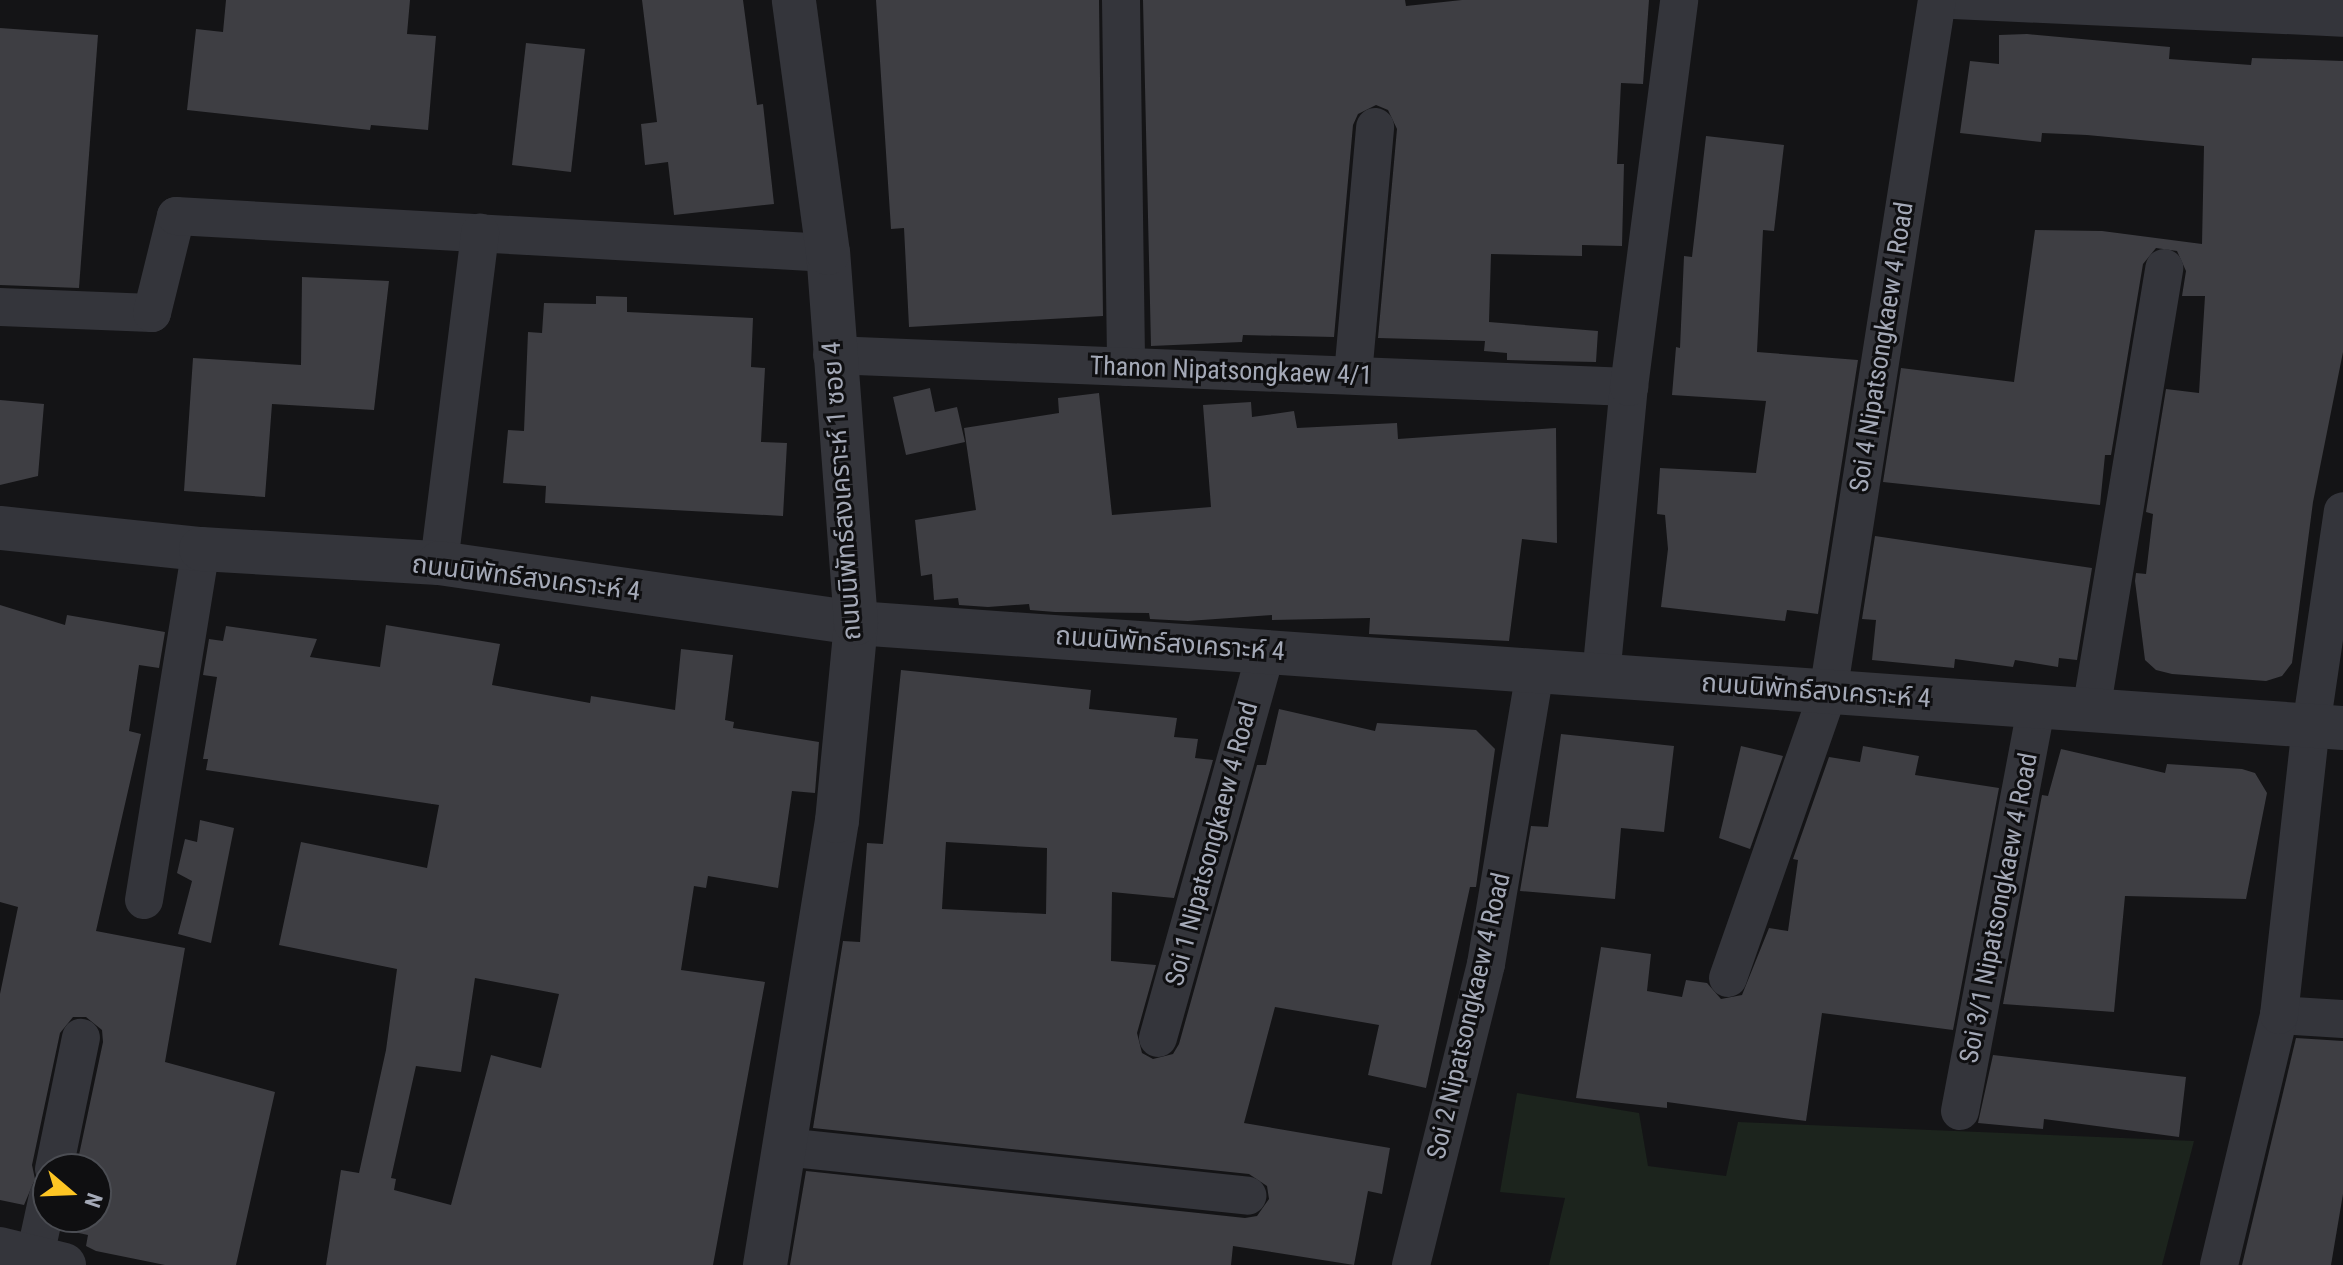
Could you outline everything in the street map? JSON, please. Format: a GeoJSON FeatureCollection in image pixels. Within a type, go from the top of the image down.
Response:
{"type":"FeatureCollection","features":[{"type":"Feature","properties":{"kind":"street","name":"ถนนนิพัทธ์สงเคราะห์ 1 ซอย 4"},"geometry":{"type":"LineString","coordinates":[[765,1265],[837,821],[856,623],[832,355],[828,253],[794,0]]}},
{"type":"Feature","properties":{"kind":"street"},"geometry":{"type":"LineString","coordinates":[[1121,0],[1126,367]]}},
{"type":"Feature","properties":{"kind":"street"},"geometry":{"type":"LineString","coordinates":[[1601,676],[1629,387],[1679,0]]}},
{"type":"Feature","properties":{"kind":"street","name":"Soi 4 Nipatsongkaew 4 Road"},"geometry":{"type":"LineString","coordinates":[[1728,978],[1828,693],[1937,0]]}},
{"type":"Feature","properties":{"kind":"street"},"geometry":{"type":"LineString","coordinates":[[1954,0],[2343,18]]}},
{"type":"Feature","properties":{"kind":"street"},"geometry":{"type":"LineString","coordinates":[[1353,375],[1375,127]]}},
{"type":"Feature","properties":{"kind":"street"},"geometry":{"type":"LineString","coordinates":[[0,307],[152,313],[176,216],[828,253]]}},
{"type":"Feature","properties":{"kind":"street"},"geometry":{"type":"LineString","coordinates":[[439,563],[480,233]]}},
{"type":"Feature","properties":{"kind":"street"},"geometry":{"type":"LineString","coordinates":[[2091,711],[2164,268]]}},
{"type":"Feature","properties":{"kind":"street","name":"Thanon Nipatsongkaew 4/1"},"geometry":{"type":"LineString","coordinates":[[832,355],[1629,387]]}},
{"type":"Feature","properties":{"kind":"street"},"geometry":{"type":"LineString","coordinates":[[2219,1265],[2279,1015],[2327,728],[2343,511]]}},
{"type":"Feature","properties":{"kind":"street","name":"ถนนนิพัทธ์สงเคราะห์ 4"},"geometry":{"type":"LineString","coordinates":[[0,528],[201,549],[439,563],[856,623],[2327,728]]}},
{"type":"Feature","properties":{"kind":"street"},"geometry":{"type":"LineString","coordinates":[[144,900],[201,549]]}},
{"type":"Feature","properties":{"kind":"street","name":"Soi 1 Nipatsongkaew 4 Road"},"geometry":{"type":"LineString","coordinates":[[1158,1038],[1266,650]]}},
{"type":"Feature","properties":{"kind":"street","name":"Soi 2 Nipatsongkaew 4 Road"},"geometry":{"type":"LineString","coordinates":[[1411,1265],[1486,964],[1535,671]]}},
{"type":"Feature","properties":{"kind":"street","name":"Soi 3/1 Nipatsongkaew 4 Road"},"geometry":{"type":"LineString","coordinates":[[1960,1111],[2037,705]]}},
{"type":"Feature","properties":{"kind":"street"},"geometry":{"type":"LineString","coordinates":[[2279,1015],[2343,1019]]}},
{"type":"Feature","properties":{"kind":"street"},"geometry":{"type":"LineString","coordinates":[[57,1153],[81,1038]]}},
{"type":"Feature","properties":{"kind":"street"},"geometry":{"type":"LineString","coordinates":[[784,1147],[1247,1196]]}},
{"type":"Feature","properties":{"kind":"street"},"geometry":{"type":"LineString","coordinates":[[33,1259],[39,1233]]}},
{"type":"Feature","properties":{"kind":"shaded area"},"geometry":{"type":"Polygon","coordinates":[[[1517,1093],[1639,1113],[1648,1166],[1726,1176],[1738,1122],[2194,1141],[2162,1265],[1549,1265],[1565,1198],[1500,1192],[1517,1093]]]}},
{"type":"Feature","properties":{"kind":"building"},"geometry":{"type":"Polygon","coordinates":[[[226,0],[410,0],[407,34],[436,36],[428,130],[371,125],[370,130],[187,110],[196,29],[223,32],[226,0]]]}},
{"type":"Feature","properties":{"kind":"building"},"geometry":{"type":"Polygon","coordinates":[[[642,0],[743,0],[757,105],[763,104],[774,204],[674,215],[668,162],[645,165],[641,124],[657,122],[642,0]]]}},
{"type":"Feature","properties":{"kind":"building"},"geometry":{"type":"Polygon","coordinates":[[[876,0],[1099,0],[1103,316],[909,327],[904,228],[891,229],[876,0]]]}},
{"type":"Feature","properties":{"kind":"building"},"geometry":{"type":"Polygon","coordinates":[[[1143,0],[1405,0],[1406,6],[1462,0],[1649,0],[1643,84],[1621,83],[1617,164],[1624,164],[1622,246],[1582,245],[1582,256],[1491,254],[1489,322],[1598,331],[1596,362],[1507,360],[1507,353],[1484,351],[1485,341],[1378,338],[1397,129],[1388,110],[1376,105],[1358,114],[1353,125],[1334,337],[1243,335],[1242,342],[1151,346],[1143,0]]]}},
{"type":"Feature","properties":{"kind":"building"},"geometry":{"type":"Polygon","coordinates":[[[0,28],[98,35],[79,288],[0,285],[0,28]]]}},
{"type":"Feature","properties":{"kind":"building"},"geometry":{"type":"Polygon","coordinates":[[[2027,34],[2170,47],[2169,59],[2251,65],[2252,58],[2343,61],[2343,352],[2313,502],[2292,663],[2282,676],[2266,681],[2172,674],[2156,670],[2145,660],[2135,581],[2136,573],[2146,574],[2153,514],[2146,512],[2166,389],[2199,393],[2205,296],[2182,296],[2186,271],[2177,251],[2156,248],[2143,264],[2111,455],[2105,455],[2100,505],[1883,482],[1901,368],[2014,382],[2035,230],[2102,231],[2202,244],[2204,146],[2087,135],[2042,133],[2041,142],[1960,133],[1970,61],[1999,64],[1999,35],[2027,34]]]}},
{"type":"Feature","properties":{"kind":"building"},"geometry":{"type":"Polygon","coordinates":[[[526,43],[585,49],[571,172],[512,165],[526,43]]]}},
{"type":"Feature","properties":{"kind":"building"},"geometry":{"type":"Polygon","coordinates":[[[1706,136],[1784,145],[1774,231],[1763,230],[1757,352],[1858,360],[1818,614],[1787,610],[1785,621],[1661,607],[1668,549],[1665,515],[1657,514],[1660,468],[1756,473],[1766,401],[1672,395],[1676,347],[1680,348],[1684,256],[1692,257],[1706,136]]]}},
{"type":"Feature","properties":{"kind":"building"},"geometry":{"type":"Polygon","coordinates":[[[302,277],[389,281],[374,410],[272,404],[265,497],[184,491],[193,358],[301,365],[302,277]]]}},
{"type":"Feature","properties":{"kind":"building"},"geometry":{"type":"Polygon","coordinates":[[[596,296],[627,297],[627,312],[753,318],[751,367],[765,368],[761,442],[787,443],[783,516],[545,503],[546,486],[503,483],[508,430],[524,431],[528,332],[542,333],[544,303],[596,304],[596,296]]]}},
{"type":"Feature","properties":{"kind":"building"},"geometry":{"type":"Polygon","coordinates":[[[930,388],[935,412],[957,407],[965,442],[906,455],[893,397],[930,388]]]}},
{"type":"Feature","properties":{"kind":"building"},"geometry":{"type":"Polygon","coordinates":[[[1099,393],[1112,515],[1211,507],[1203,405],[1251,402],[1252,417],[1294,411],[1297,428],[1397,423],[1398,439],[1556,428],[1557,543],[1522,539],[1509,641],[1369,634],[1370,618],[1272,620],[1272,615],[1188,621],[1150,619],[1149,613],[1055,612],[1030,610],[1029,604],[988,607],[959,605],[958,598],[934,600],[932,574],[921,576],[915,520],[976,510],[964,428],[1059,413],[1058,398],[1099,393]]]}},
{"type":"Feature","properties":{"kind":"building"},"geometry":{"type":"Polygon","coordinates":[[[0,400],[44,404],[38,476],[0,485],[0,400]]]}},
{"type":"Feature","properties":{"kind":"building"},"geometry":{"type":"Polygon","coordinates":[[[1875,536],[2092,568],[2077,660],[2059,658],[2058,667],[2015,660],[2013,667],[1955,659],[1954,668],[1872,660],[1876,620],[1862,619],[1875,536]]]}},
{"type":"Feature","properties":{"kind":"building"},"geometry":{"type":"Polygon","coordinates":[[[0,605],[65,625],[67,615],[165,632],[159,668],[139,665],[129,731],[141,734],[96,931],[185,948],[165,1062],[275,1092],[236,1265],[165,1265],[96,1251],[86,1246],[88,1235],[79,1233],[112,1233],[112,1153],[79,1153],[103,1042],[102,1030],[86,1017],[73,1017],[60,1033],[35,1153],[32,1153],[32,1186],[24,1205],[0,1200],[0,994],[18,907],[0,902],[0,605]]]}},
{"type":"Feature","properties":{"kind":"building"},"geometry":{"type":"Polygon","coordinates":[[[386,625],[500,644],[492,685],[590,703],[591,696],[675,710],[681,649],[733,655],[725,720],[734,722],[733,728],[819,742],[815,793],[792,791],[778,888],[708,876],[706,888],[694,886],[681,970],[765,982],[713,1265],[326,1265],[341,1170],[359,1173],[386,1050],[397,969],[279,945],[301,842],[427,868],[439,805],[206,770],[208,759],[203,759],[217,677],[203,675],[209,639],[223,641],[226,626],[317,639],[310,657],[380,667],[386,625]],[[475,978],[461,1072],[416,1066],[391,1178],[396,1179],[394,1190],[451,1205],[491,1055],[541,1068],[559,994],[475,978]]]}},
{"type":"Feature","properties":{"kind":"building"},"geometry":{"type":"Polygon","coordinates":[[[901,670],[1091,690],[1089,709],[1177,718],[1174,737],[1198,739],[1195,758],[1213,760],[1174,898],[1112,892],[1111,961],[1156,965],[1137,1033],[1142,1053],[1153,1059],[1173,1054],[1179,1044],[1257,765],[1266,765],[1279,709],[1375,731],[1377,723],[1476,730],[1495,749],[1476,887],[1470,887],[1426,1088],[1368,1075],[1379,1025],[1275,1007],[1244,1123],[1390,1148],[1382,1194],[1368,1191],[1354,1265],[1233,1246],[1231,1265],[790,1265],[806,1171],[1245,1218],[1257,1216],[1269,1199],[1267,1186],[1249,1174],[813,1128],[843,941],[860,942],[867,843],[883,844],[901,670]],[[946,842],[942,909],[1046,914],[1047,848],[946,842]]]}},
{"type":"Feature","properties":{"kind":"building"},"geometry":{"type":"Polygon","coordinates":[[[1561,734],[1674,746],[1664,832],[1621,828],[1615,899],[1520,891],[1531,826],[1548,827],[1561,734]]]}},
{"type":"Feature","properties":{"kind":"building"},"geometry":{"type":"Polygon","coordinates":[[[1741,746],[1783,756],[1750,849],[1719,838],[1741,746]]]}},
{"type":"Feature","properties":{"kind":"building"},"geometry":{"type":"Polygon","coordinates":[[[1863,746],[1919,756],[1915,775],[1999,788],[1953,1030],[1822,1013],[1806,1121],[1667,1102],[1667,1108],[1576,1098],[1601,947],[1651,954],[1647,991],[1682,997],[1686,980],[1707,983],[1721,999],[1742,995],[1769,928],[1788,931],[1798,860],[1793,859],[1829,757],[1860,762],[1863,746]]]}},
{"type":"Feature","properties":{"kind":"building"},"geometry":{"type":"Polygon","coordinates":[[[2061,749],[2165,773],[2167,764],[2242,769],[2255,773],[2267,793],[2246,899],[2125,896],[2114,1012],[2003,1004],[2042,795],[2048,796],[2061,749]]]}},
{"type":"Feature","properties":{"kind":"building"},"geometry":{"type":"Polygon","coordinates":[[[200,820],[234,828],[211,943],[178,934],[192,881],[177,873],[185,839],[197,842],[200,820]]]}},
{"type":"Feature","properties":{"kind":"building"},"geometry":{"type":"Polygon","coordinates":[[[2296,1038],[2343,1041],[2343,1194],[2331,1265],[2242,1265],[2296,1038]]]}},
{"type":"Feature","properties":{"kind":"building"},"geometry":{"type":"Polygon","coordinates":[[[1993,1055],[2186,1077],[2179,1137],[2044,1119],[2043,1129],[1978,1123],[1993,1055]]]}}]}
